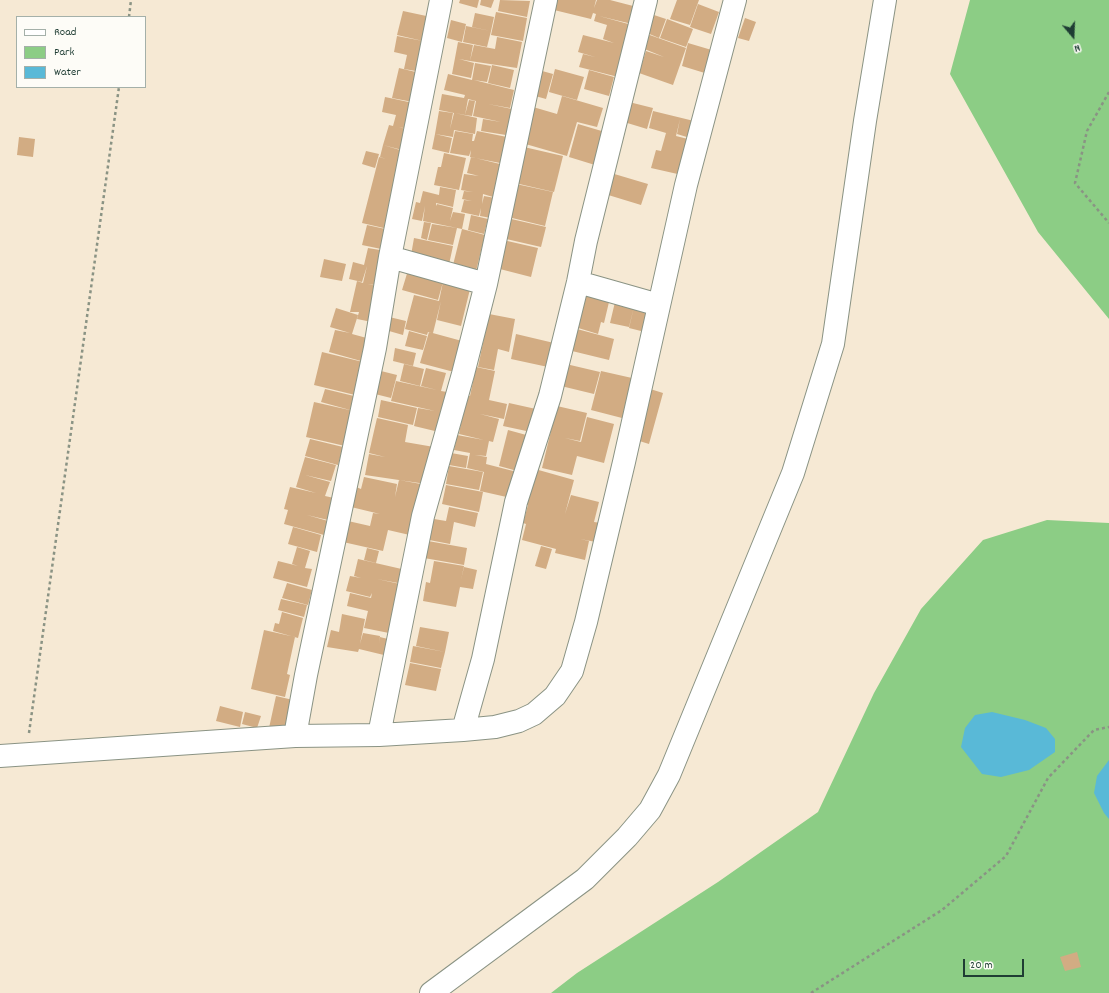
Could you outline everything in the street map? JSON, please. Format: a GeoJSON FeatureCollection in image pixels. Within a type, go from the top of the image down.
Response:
{"type":"FeatureCollection","features":[{"type":"Feature","properties":{"kind":"street"},"geometry":{"type":"LineString","coordinates":[[296,736],[308,668],[375,348],[390,257],[441,0]]}},
{"type":"Feature","properties":{"kind":"street"},"geometry":{"type":"LineString","coordinates":[[379,735],[423,516],[463,374],[486,284],[546,0]]}},
{"type":"Feature","properties":{"kind":"street"},"geometry":{"type":"LineString","coordinates":[[463,730],[483,659],[516,502],[550,396],[578,282],[588,233],[646,0]]}},
{"type":"Feature","properties":{"kind":"street"},"geometry":{"type":"LineString","coordinates":[[0,756],[26,753],[296,736],[379,735],[495,727],[519,721],[534,714],[555,696],[572,672],[586,622],[624,462],[686,185],[735,0]]}},
{"type":"Feature","properties":{"kind":"street"},"geometry":{"type":"LineString","coordinates":[[431,993],[584,879],[627,837],[650,810],[669,775],[793,473],[833,344],[865,121],[885,0]]}},
{"type":"Feature","properties":{"kind":"street"},"geometry":{"type":"LineString","coordinates":[[390,257],[486,284]]}},
{"type":"Feature","properties":{"kind":"street"},"geometry":{"type":"LineString","coordinates":[[578,282],[658,305]]}},
{"type":"Feature","properties":{"kind":"path"},"geometry":{"type":"LineString","coordinates":[[129,16],[131,0]]}},
{"type":"Feature","properties":{"kind":"path"},"geometry":{"type":"LineString","coordinates":[[26,753],[119,88]]}},
{"type":"Feature","properties":{"kind":"path"},"geometry":{"type":"LineString","coordinates":[[1109,92],[1087,131],[1075,183],[1109,223]]}},
{"type":"Feature","properties":{"kind":"path"},"geometry":{"type":"LineString","coordinates":[[811,993],[942,910],[1006,856],[1048,778],[1094,730],[1109,727]]}},
{"type":"Feature","properties":{"kind":"green space"},"geometry":{"type":"Polygon","coordinates":[[[970,0],[1109,0],[1109,319],[1038,232],[950,74],[970,0]]]}},
{"type":"Feature","properties":{"kind":"green space"},"geometry":{"type":"Polygon","coordinates":[[[1047,520],[1109,523],[1109,993],[551,993],[577,973],[718,882],[818,812],[874,693],[921,609],[983,540],[1047,520]]]}},
{"type":"Feature","properties":{"kind":"water"},"geometry":{"type":"Polygon","coordinates":[[[992,712],[1025,720],[1046,728],[1055,739],[1055,752],[1029,770],[1001,777],[982,774],[961,747],[965,728],[975,715],[992,712]]]}},
{"type":"Feature","properties":{"kind":"water"},"geometry":{"type":"Polygon","coordinates":[[[1109,760],[1109,819],[1104,813],[1094,793],[1097,776],[1109,760]]]}},
{"type":"Feature","properties":{"kind":"building"},"geometry":{"type":"Polygon","coordinates":[[[460,0],[479,0],[477,8],[459,3],[460,0]]]}},
{"type":"Feature","properties":{"kind":"building"},"geometry":{"type":"Polygon","coordinates":[[[481,0],[494,0],[491,8],[480,5],[481,0]]]}},
{"type":"Feature","properties":{"kind":"building"},"geometry":{"type":"Polygon","coordinates":[[[500,0],[530,1],[527,17],[498,11],[500,0]]]}},
{"type":"Feature","properties":{"kind":"building"},"geometry":{"type":"Polygon","coordinates":[[[557,0],[596,0],[594,8],[597,0],[610,0],[637,7],[632,24],[599,16],[632,25],[622,78],[579,67],[583,54],[595,57],[578,52],[583,35],[614,43],[603,39],[607,25],[594,21],[596,14],[593,13],[591,19],[554,10],[557,0]]]}},
{"type":"Feature","properties":{"kind":"building"},"geometry":{"type":"Polygon","coordinates":[[[677,0],[699,0],[690,25],[670,19],[677,0]]]}},
{"type":"Feature","properties":{"kind":"building"},"geometry":{"type":"Polygon","coordinates":[[[698,4],[719,12],[711,34],[690,27],[698,4]]]}},
{"type":"Feature","properties":{"kind":"building"},"geometry":{"type":"Polygon","coordinates":[[[403,11],[431,17],[422,72],[404,69],[407,55],[394,52],[397,36],[423,41],[397,35],[403,11]]]}},
{"type":"Feature","properties":{"kind":"building"},"geometry":{"type":"Polygon","coordinates":[[[496,12],[527,18],[523,41],[491,35],[496,12]]]}},
{"type":"Feature","properties":{"kind":"building"},"geometry":{"type":"Polygon","coordinates":[[[475,13],[494,17],[491,31],[472,27],[475,13]]]}},
{"type":"Feature","properties":{"kind":"building"},"geometry":{"type":"Polygon","coordinates":[[[654,15],[666,19],[659,38],[647,33],[654,15]]]}},
{"type":"Feature","properties":{"kind":"building"},"geometry":{"type":"Polygon","coordinates":[[[745,18],[756,22],[749,41],[738,38],[745,18]]]}},
{"type":"Feature","properties":{"kind":"building"},"geometry":{"type":"Polygon","coordinates":[[[667,19],[693,29],[686,47],[660,38],[667,19]]]}},
{"type":"Feature","properties":{"kind":"building"},"geometry":{"type":"Polygon","coordinates":[[[451,20],[466,24],[462,42],[447,38],[451,20]]]}},
{"type":"Feature","properties":{"kind":"building"},"geometry":{"type":"Polygon","coordinates":[[[466,26],[491,31],[487,47],[463,42],[466,26]]]}},
{"type":"Feature","properties":{"kind":"building"},"geometry":{"type":"Polygon","coordinates":[[[647,34],[686,48],[673,85],[639,73],[646,51],[664,57],[642,48],[647,34]]]}},
{"type":"Feature","properties":{"kind":"building"},"geometry":{"type":"Polygon","coordinates":[[[497,37],[522,42],[517,68],[470,61],[474,45],[495,49],[497,37]]]}},
{"type":"Feature","properties":{"kind":"building"},"geometry":{"type":"Polygon","coordinates":[[[458,42],[473,45],[470,61],[459,59],[474,63],[471,78],[452,74],[458,42]]]}},
{"type":"Feature","properties":{"kind":"building"},"geometry":{"type":"Polygon","coordinates":[[[688,43],[715,51],[708,74],[682,66],[688,43]]]}},
{"type":"Feature","properties":{"kind":"building"},"geometry":{"type":"Polygon","coordinates":[[[475,63],[491,66],[487,82],[474,80],[514,90],[510,108],[488,104],[512,109],[506,135],[481,131],[483,119],[501,122],[473,116],[476,101],[468,99],[465,115],[455,113],[477,118],[475,134],[454,130],[453,137],[435,134],[439,111],[453,113],[450,129],[454,113],[439,110],[442,94],[464,98],[465,95],[444,90],[448,74],[472,80],[475,63]]]}},
{"type":"Feature","properties":{"kind":"building"},"geometry":{"type":"Polygon","coordinates":[[[492,65],[514,70],[510,88],[488,83],[492,65]]]}},
{"type":"Feature","properties":{"kind":"building"},"geometry":{"type":"Polygon","coordinates":[[[399,68],[424,74],[418,103],[392,98],[399,68]]]}},
{"type":"Feature","properties":{"kind":"building"},"geometry":{"type":"Polygon","coordinates":[[[535,69],[553,74],[546,99],[528,94],[535,69]]]}},
{"type":"Feature","properties":{"kind":"building"},"geometry":{"type":"Polygon","coordinates":[[[555,69],[584,77],[577,100],[549,92],[555,69]]]}},
{"type":"Feature","properties":{"kind":"building"},"geometry":{"type":"Polygon","coordinates":[[[589,70],[614,77],[609,96],[584,89],[589,70]]]}},
{"type":"Feature","properties":{"kind":"building"},"geometry":{"type":"Polygon","coordinates":[[[562,96],[603,108],[597,127],[577,122],[567,156],[522,143],[533,107],[557,114],[562,96]]]}},
{"type":"Feature","properties":{"kind":"building"},"geometry":{"type":"Polygon","coordinates":[[[385,97],[418,104],[412,130],[399,127],[412,131],[406,151],[383,145],[389,125],[393,126],[396,115],[382,112],[385,97]]]}},
{"type":"Feature","properties":{"kind":"building"},"geometry":{"type":"Polygon","coordinates":[[[469,100],[475,101],[472,116],[465,115],[469,100]]]}},
{"type":"Feature","properties":{"kind":"building"},"geometry":{"type":"Polygon","coordinates":[[[629,102],[653,108],[647,129],[624,122],[629,102]]]}},
{"type":"Feature","properties":{"kind":"building"},"geometry":{"type":"Polygon","coordinates":[[[653,111],[694,121],[690,138],[677,134],[680,119],[676,136],[688,139],[682,175],[651,168],[656,150],[661,151],[666,133],[673,135],[649,128],[653,111]]]}},
{"type":"Feature","properties":{"kind":"building"},"geometry":{"type":"Polygon","coordinates":[[[578,124],[605,132],[595,165],[569,157],[578,124]]]}},
{"type":"Feature","properties":{"kind":"building"},"geometry":{"type":"Polygon","coordinates":[[[455,131],[473,134],[472,141],[474,141],[477,131],[507,137],[500,163],[470,157],[471,150],[469,156],[450,153],[455,131]]]}},
{"type":"Feature","properties":{"kind":"building"},"geometry":{"type":"Polygon","coordinates":[[[435,134],[452,138],[449,153],[432,149],[435,134]]]}},
{"type":"Feature","properties":{"kind":"building"},"geometry":{"type":"Polygon","coordinates":[[[19,137],[35,139],[33,157],[17,155],[19,137]]]}},
{"type":"Feature","properties":{"kind":"building"},"geometry":{"type":"Polygon","coordinates":[[[383,145],[407,152],[388,229],[362,223],[379,157],[386,159],[380,157],[383,145]]]}},
{"type":"Feature","properties":{"kind":"building"},"geometry":{"type":"Polygon","coordinates":[[[524,147],[563,156],[554,192],[515,183],[524,147]]]}},
{"type":"Feature","properties":{"kind":"building"},"geometry":{"type":"Polygon","coordinates":[[[366,151],[379,154],[375,168],[362,164],[366,151]]]}},
{"type":"Feature","properties":{"kind":"building"},"geometry":{"type":"Polygon","coordinates":[[[444,153],[466,158],[459,190],[434,185],[438,167],[441,167],[444,153]]]}},
{"type":"Feature","properties":{"kind":"building"},"geometry":{"type":"Polygon","coordinates":[[[471,157],[500,164],[493,197],[483,194],[482,204],[484,196],[495,198],[491,218],[480,216],[481,208],[479,216],[461,212],[464,200],[472,201],[462,199],[464,191],[473,192],[461,190],[464,174],[479,176],[467,173],[471,157]]]}},
{"type":"Feature","properties":{"kind":"building"},"geometry":{"type":"Polygon","coordinates":[[[611,173],[648,184],[641,205],[605,194],[611,173]]]}},
{"type":"Feature","properties":{"kind":"building"},"geometry":{"type":"Polygon","coordinates":[[[516,184],[553,192],[545,226],[508,217],[516,184]]]}},
{"type":"Feature","properties":{"kind":"building"},"geometry":{"type":"Polygon","coordinates":[[[440,187],[456,190],[453,207],[436,203],[436,206],[437,204],[453,208],[450,221],[453,212],[465,214],[462,229],[423,221],[425,206],[422,221],[412,219],[416,202],[420,203],[423,191],[439,195],[440,187]]]}},
{"type":"Feature","properties":{"kind":"building"},"geometry":{"type":"Polygon","coordinates":[[[471,215],[488,219],[484,234],[468,230],[471,215]]]}},
{"type":"Feature","properties":{"kind":"building"},"geometry":{"type":"Polygon","coordinates":[[[507,218],[546,227],[541,247],[502,238],[507,218]]]}},
{"type":"Feature","properties":{"kind":"building"},"geometry":{"type":"Polygon","coordinates":[[[424,222],[431,223],[427,240],[421,238],[424,222]]]}},
{"type":"Feature","properties":{"kind":"building"},"geometry":{"type":"Polygon","coordinates":[[[432,224],[457,228],[453,245],[428,240],[432,224]]]}},
{"type":"Feature","properties":{"kind":"building"},"geometry":{"type":"Polygon","coordinates":[[[367,225],[390,230],[386,250],[362,245],[367,225]]]}},
{"type":"Feature","properties":{"kind":"building"},"geometry":{"type":"Polygon","coordinates":[[[462,229],[485,235],[476,271],[453,265],[462,229]]]}},
{"type":"Feature","properties":{"kind":"building"},"geometry":{"type":"Polygon","coordinates":[[[414,238],[453,246],[448,269],[410,261],[414,238]]]}},
{"type":"Feature","properties":{"kind":"building"},"geometry":{"type":"Polygon","coordinates":[[[503,240],[538,248],[531,277],[496,268],[503,240]]]}},
{"type":"Feature","properties":{"kind":"building"},"geometry":{"type":"Polygon","coordinates":[[[368,248],[386,251],[381,286],[368,284],[381,287],[372,322],[357,319],[359,312],[350,312],[357,281],[363,283],[367,266],[362,282],[349,279],[353,262],[364,265],[368,248]]]}},
{"type":"Feature","properties":{"kind":"building"},"geometry":{"type":"Polygon","coordinates":[[[324,259],[346,264],[342,281],[320,277],[324,259]]]}},
{"type":"Feature","properties":{"kind":"building"},"geometry":{"type":"Polygon","coordinates":[[[409,267],[471,285],[461,326],[437,320],[441,301],[433,333],[428,332],[427,335],[405,329],[414,295],[439,301],[443,282],[438,300],[402,290],[409,267]]]}},
{"type":"Feature","properties":{"kind":"building"},"geometry":{"type":"Polygon","coordinates":[[[583,295],[609,302],[604,323],[601,322],[598,334],[575,327],[583,295]]]}},
{"type":"Feature","properties":{"kind":"building"},"geometry":{"type":"Polygon","coordinates":[[[615,302],[634,307],[629,327],[610,323],[615,302]]]}},
{"type":"Feature","properties":{"kind":"building"},"geometry":{"type":"Polygon","coordinates":[[[634,307],[650,311],[645,332],[629,328],[634,307]]]}},
{"type":"Feature","properties":{"kind":"building"},"geometry":{"type":"Polygon","coordinates":[[[336,308],[358,315],[352,334],[374,340],[368,363],[329,352],[335,330],[350,333],[330,327],[336,308]]]}},
{"type":"Feature","properties":{"kind":"building"},"geometry":{"type":"Polygon","coordinates":[[[489,314],[515,319],[509,352],[498,349],[494,370],[478,367],[489,314]]]}},
{"type":"Feature","properties":{"kind":"building"},"geometry":{"type":"Polygon","coordinates":[[[385,316],[406,321],[403,335],[382,329],[385,316]]]}},
{"type":"Feature","properties":{"kind":"building"},"geometry":{"type":"Polygon","coordinates":[[[577,329],[614,339],[609,360],[572,351],[577,329]]]}},
{"type":"Feature","properties":{"kind":"building"},"geometry":{"type":"Polygon","coordinates":[[[409,331],[427,336],[423,350],[405,346],[409,331]]]}},
{"type":"Feature","properties":{"kind":"building"},"geometry":{"type":"Polygon","coordinates":[[[429,332],[462,341],[454,372],[420,363],[429,332]]]}},
{"type":"Feature","properties":{"kind":"building"},"geometry":{"type":"Polygon","coordinates":[[[516,334],[554,343],[548,367],[511,359],[516,334]]]}},
{"type":"Feature","properties":{"kind":"building"},"geometry":{"type":"Polygon","coordinates":[[[395,348],[416,353],[413,366],[393,361],[395,348]]]}},
{"type":"Feature","properties":{"kind":"building"},"geometry":{"type":"Polygon","coordinates":[[[322,352],[363,362],[355,395],[314,385],[322,352]]]}},
{"type":"Feature","properties":{"kind":"building"},"geometry":{"type":"Polygon","coordinates":[[[404,364],[424,369],[420,386],[400,381],[404,364]]]}},
{"type":"Feature","properties":{"kind":"building"},"geometry":{"type":"Polygon","coordinates":[[[566,364],[600,372],[594,394],[561,386],[566,364]]]}},
{"type":"Feature","properties":{"kind":"building"},"geometry":{"type":"Polygon","coordinates":[[[476,367],[495,371],[489,400],[507,404],[504,419],[480,414],[499,419],[493,442],[489,441],[486,456],[475,455],[487,457],[486,464],[517,472],[511,498],[480,491],[484,472],[467,468],[470,453],[454,450],[457,435],[484,440],[459,434],[466,395],[470,396],[476,367]]]}},
{"type":"Feature","properties":{"kind":"building"},"geometry":{"type":"Polygon","coordinates":[[[426,368],[446,373],[441,391],[447,392],[439,432],[414,426],[418,408],[435,411],[391,401],[396,381],[437,390],[421,386],[426,368]]]}},
{"type":"Feature","properties":{"kind":"building"},"geometry":{"type":"Polygon","coordinates":[[[381,371],[397,375],[391,398],[375,394],[381,371]]]}},
{"type":"Feature","properties":{"kind":"building"},"geometry":{"type":"Polygon","coordinates":[[[601,371],[632,378],[622,418],[591,410],[601,371]]]}},
{"type":"Feature","properties":{"kind":"building"},"geometry":{"type":"Polygon","coordinates":[[[647,388],[663,393],[649,444],[633,439],[647,388]]]}},
{"type":"Feature","properties":{"kind":"building"},"geometry":{"type":"Polygon","coordinates":[[[325,389],[354,396],[350,410],[321,402],[325,389]]]}},
{"type":"Feature","properties":{"kind":"building"},"geometry":{"type":"Polygon","coordinates":[[[381,400],[417,408],[413,425],[378,417],[381,400]]]}},
{"type":"Feature","properties":{"kind":"building"},"geometry":{"type":"Polygon","coordinates":[[[314,402],[354,411],[345,446],[306,437],[314,402]]]}},
{"type":"Feature","properties":{"kind":"building"},"geometry":{"type":"Polygon","coordinates":[[[509,403],[536,409],[531,432],[503,426],[509,403]]]}},
{"type":"Feature","properties":{"kind":"building"},"geometry":{"type":"Polygon","coordinates":[[[557,406],[587,413],[580,441],[565,438],[581,442],[587,417],[614,424],[604,463],[577,456],[572,475],[542,468],[557,406]]]}},
{"type":"Feature","properties":{"kind":"building"},"geometry":{"type":"Polygon","coordinates":[[[377,418],[408,425],[405,442],[434,447],[426,484],[365,475],[369,454],[385,457],[369,453],[377,418]]]}},
{"type":"Feature","properties":{"kind":"building"},"geometry":{"type":"Polygon","coordinates":[[[508,430],[530,436],[521,472],[499,466],[508,430]]]}},
{"type":"Feature","properties":{"kind":"building"},"geometry":{"type":"Polygon","coordinates":[[[310,439],[343,447],[338,465],[305,456],[310,439]]]}},
{"type":"Feature","properties":{"kind":"building"},"geometry":{"type":"Polygon","coordinates":[[[451,453],[468,456],[466,468],[449,465],[451,453]]]}},
{"type":"Feature","properties":{"kind":"building"},"geometry":{"type":"Polygon","coordinates":[[[305,457],[336,465],[331,481],[305,475],[330,482],[325,496],[334,498],[328,520],[307,515],[328,521],[324,535],[284,524],[288,510],[284,509],[290,487],[316,493],[296,487],[305,457]]]}},
{"type":"Feature","properties":{"kind":"building"},"geometry":{"type":"Polygon","coordinates":[[[449,466],[483,472],[479,490],[446,484],[449,466]]]}},
{"type":"Feature","properties":{"kind":"building"},"geometry":{"type":"Polygon","coordinates":[[[535,469],[574,480],[565,514],[571,495],[599,502],[594,522],[601,523],[596,542],[580,539],[589,541],[585,560],[555,553],[556,549],[522,540],[526,524],[523,523],[528,505],[526,504],[535,469]]]}},
{"type":"Feature","properties":{"kind":"building"},"geometry":{"type":"Polygon","coordinates":[[[364,477],[397,484],[395,497],[399,480],[421,484],[414,536],[388,530],[383,551],[343,542],[348,521],[370,526],[373,513],[380,514],[351,507],[356,487],[361,489],[364,477]]]}},
{"type":"Feature","properties":{"kind":"building"},"geometry":{"type":"Polygon","coordinates":[[[446,485],[483,492],[479,512],[442,504],[446,485]]]}},
{"type":"Feature","properties":{"kind":"building"},"geometry":{"type":"Polygon","coordinates":[[[449,507],[478,513],[475,527],[454,522],[450,544],[424,539],[428,518],[446,521],[449,507]]]}},
{"type":"Feature","properties":{"kind":"building"},"geometry":{"type":"Polygon","coordinates":[[[293,527],[321,535],[317,552],[288,544],[293,527]]]}},
{"type":"Feature","properties":{"kind":"building"},"geometry":{"type":"Polygon","coordinates":[[[428,541],[467,548],[464,565],[424,558],[428,541]]]}},
{"type":"Feature","properties":{"kind":"building"},"geometry":{"type":"Polygon","coordinates":[[[541,546],[552,549],[546,569],[535,566],[541,546]]]}},
{"type":"Feature","properties":{"kind":"building"},"geometry":{"type":"Polygon","coordinates":[[[297,547],[310,551],[305,568],[312,569],[307,587],[273,578],[278,561],[298,566],[292,564],[297,547]]]}},
{"type":"Feature","properties":{"kind":"building"},"geometry":{"type":"Polygon","coordinates":[[[367,548],[379,551],[376,563],[364,560],[367,548]]]}},
{"type":"Feature","properties":{"kind":"building"},"geometry":{"type":"Polygon","coordinates":[[[358,559],[406,570],[403,584],[377,579],[400,584],[394,634],[364,628],[368,611],[347,606],[350,593],[371,598],[372,593],[370,597],[346,591],[350,576],[361,578],[354,576],[358,559]]]}},
{"type":"Feature","properties":{"kind":"building"},"geometry":{"type":"Polygon","coordinates":[[[434,561],[464,566],[461,580],[464,567],[477,570],[473,589],[460,587],[456,607],[423,601],[426,582],[430,583],[434,561]]]}},
{"type":"Feature","properties":{"kind":"building"},"geometry":{"type":"Polygon","coordinates":[[[287,583],[312,590],[308,605],[282,598],[287,583]]]}},
{"type":"Feature","properties":{"kind":"building"},"geometry":{"type":"Polygon","coordinates":[[[281,599],[307,605],[304,617],[278,610],[281,599]]]}},
{"type":"Feature","properties":{"kind":"building"},"geometry":{"type":"Polygon","coordinates":[[[282,612],[303,618],[298,638],[273,631],[275,623],[279,624],[282,612]]]}},
{"type":"Feature","properties":{"kind":"building"},"geometry":{"type":"Polygon","coordinates":[[[342,614],[365,619],[360,644],[363,633],[380,636],[379,643],[380,637],[392,640],[388,656],[359,649],[358,652],[327,647],[331,630],[339,632],[342,614]]]}},
{"type":"Feature","properties":{"kind":"building"},"geometry":{"type":"Polygon","coordinates":[[[420,627],[449,632],[445,652],[416,646],[420,627]]]}},
{"type":"Feature","properties":{"kind":"building"},"geometry":{"type":"Polygon","coordinates":[[[264,630],[295,637],[287,674],[290,675],[285,697],[251,689],[264,630]]]}},
{"type":"Feature","properties":{"kind":"building"},"geometry":{"type":"Polygon","coordinates":[[[413,646],[445,652],[441,668],[410,662],[413,646]]]}},
{"type":"Feature","properties":{"kind":"building"},"geometry":{"type":"Polygon","coordinates":[[[410,663],[441,669],[436,691],[405,685],[410,663]]]}},
{"type":"Feature","properties":{"kind":"building"},"geometry":{"type":"Polygon","coordinates":[[[276,696],[293,700],[285,732],[269,728],[276,696]]]}},
{"type":"Feature","properties":{"kind":"building"},"geometry":{"type":"Polygon","coordinates":[[[220,706],[243,712],[240,727],[216,721],[220,706]]]}},
{"type":"Feature","properties":{"kind":"building"},"geometry":{"type":"Polygon","coordinates":[[[245,712],[261,716],[257,728],[242,724],[245,712]]]}},
{"type":"Feature","properties":{"kind":"building"},"geometry":{"type":"Polygon","coordinates":[[[1077,952],[1081,967],[1065,971],[1060,957],[1077,952]]]}}]}
